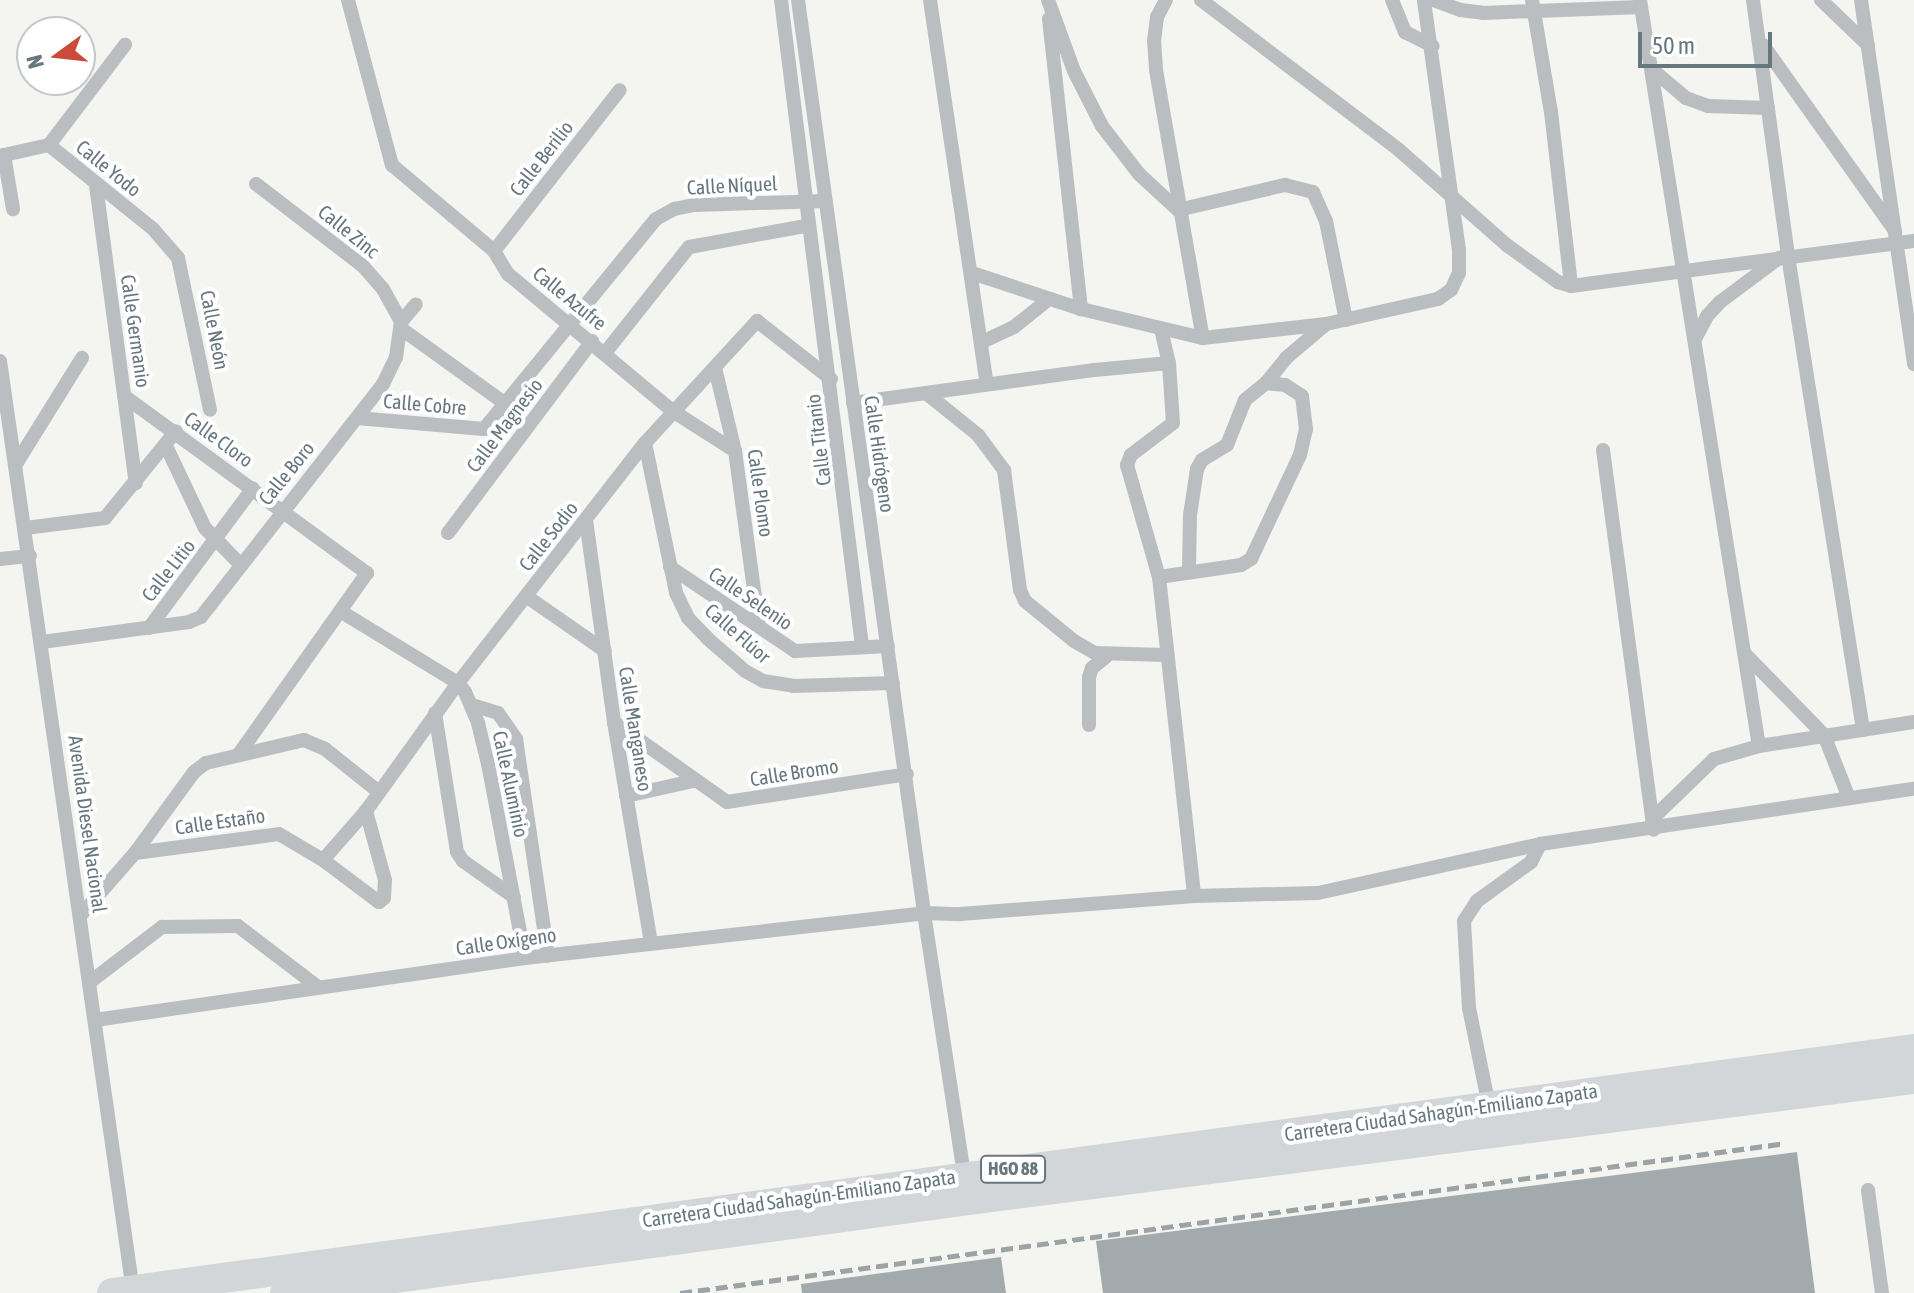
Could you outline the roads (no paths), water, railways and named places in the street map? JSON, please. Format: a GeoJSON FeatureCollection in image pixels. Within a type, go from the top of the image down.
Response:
{"type":"FeatureCollection","features":[{"type":"Feature","properties":{"kind":"main road","name":"Carretera Ciudad Sahagún-Emiliano Zapata"},"geometry":{"type":"LineString","coordinates":[[285,1293],[1489,1106],[1914,1049]]}},
{"type":"Feature","properties":{"kind":"main road","name":"Carretera Ciudad Sahagún-Emiliano Zapata"},"geometry":{"type":"LineString","coordinates":[[126,1292],[966,1188],[1914,1079]]}},
{"type":"Feature","properties":{"kind":"street","name":"Calle Azufre"},"geometry":{"type":"LineString","coordinates":[[348,0],[392,165],[494,251],[508,274],[671,410],[735,451]]}},
{"type":"Feature","properties":{"kind":"street","name":"Calle Níquel"},"geometry":{"type":"LineString","coordinates":[[781,0],[801,183]]}},
{"type":"Feature","properties":{"kind":"street","name":"Calle Hidrógeno"},"geometry":{"type":"LineString","coordinates":[[798,0],[924,913],[966,1188]]}},
{"type":"Feature","properties":{"kind":"street"},"geometry":{"type":"LineString","coordinates":[[930,0],[987,384]]}},
{"type":"Feature","properties":{"kind":"street"},"geometry":{"type":"LineString","coordinates":[[1047,0],[1074,71],[1102,126],[1139,174],[1178,210]]}},
{"type":"Feature","properties":{"kind":"street"},"geometry":{"type":"LineString","coordinates":[[1047,0],[1081,309]]}},
{"type":"Feature","properties":{"kind":"street"},"geometry":{"type":"LineString","coordinates":[[1166,0],[1157,17],[1154,40],[1178,210],[1203,338]]}},
{"type":"Feature","properties":{"kind":"street"},"geometry":{"type":"LineString","coordinates":[[1201,0],[1316,85],[1541,272],[1571,286],[1896,237],[1914,241]]}},
{"type":"Feature","properties":{"kind":"street"},"geometry":{"type":"LineString","coordinates":[[1392,0],[1405,32],[1433,46]]}},
{"type":"Feature","properties":{"kind":"street"},"geometry":{"type":"LineString","coordinates":[[972,273],[1081,309],[1203,338],[1326,324],[1438,299],[1451,290],[1459,273],[1433,46],[1424,0]]}},
{"type":"Feature","properties":{"kind":"street"},"geometry":{"type":"LineString","coordinates":[[1433,0],[1460,10],[1641,4],[1759,746]]}},
{"type":"Feature","properties":{"kind":"street"},"geometry":{"type":"LineString","coordinates":[[1753,0],[1761,43],[1784,256],[1863,730]]}},
{"type":"Feature","properties":{"kind":"street"},"geometry":{"type":"LineString","coordinates":[[1821,0],[1868,45]]}},
{"type":"Feature","properties":{"kind":"street"},"geometry":{"type":"LineString","coordinates":[[1861,0],[1914,364]]}},
{"type":"Feature","properties":{"kind":"street"},"geometry":{"type":"LineString","coordinates":[[1533,7],[1558,164],[1571,286]]}},
{"type":"Feature","properties":{"kind":"street"},"geometry":{"type":"LineString","coordinates":[[1761,43],[1896,237]]}},
{"type":"Feature","properties":{"kind":"street"},"geometry":{"type":"LineString","coordinates":[[49,145],[125,45]]}},
{"type":"Feature","properties":{"kind":"street"},"geometry":{"type":"LineString","coordinates":[[1654,71],[1686,98],[1708,106],[1768,108]]}},
{"type":"Feature","properties":{"kind":"street","name":"Calle Berilio"},"geometry":{"type":"LineString","coordinates":[[494,251],[620,90]]}},
{"type":"Feature","properties":{"kind":"street","name":"Calle Yodo"},"geometry":{"type":"LineString","coordinates":[[2,155],[49,145],[153,229],[178,258]]}},
{"type":"Feature","properties":{"kind":"street"},"geometry":{"type":"LineString","coordinates":[[2,155],[13,209]]}},
{"type":"Feature","properties":{"kind":"street","name":"Calle Titanio"},"geometry":{"type":"LineString","coordinates":[[801,183],[831,379],[862,646]]}},
{"type":"Feature","properties":{"kind":"street","name":"Calle Zinc"},"geometry":{"type":"LineString","coordinates":[[256,184],[363,266],[383,289],[402,326],[507,405]]}},
{"type":"Feature","properties":{"kind":"street","name":"Calle Germanio"},"geometry":{"type":"LineString","coordinates":[[96,185],[136,483]]}},
{"type":"Feature","properties":{"kind":"street"},"geometry":{"type":"LineString","coordinates":[[1178,210],[1285,185],[1313,192],[1326,221],[1346,320]]}},
{"type":"Feature","properties":{"kind":"street","name":"Calle Níquel"},"geometry":{"type":"LineString","coordinates":[[489,427],[656,219],[674,209],[825,201]]}},
{"type":"Feature","properties":{"kind":"street"},"geometry":{"type":"LineString","coordinates":[[605,353],[689,247],[806,226]]}},
{"type":"Feature","properties":{"kind":"street"},"geometry":{"type":"LineString","coordinates":[[1695,340],[1707,316],[1720,302],[1784,256]]}},
{"type":"Feature","properties":{"kind":"street","name":"Calle Neón"},"geometry":{"type":"LineString","coordinates":[[178,258],[210,410]]}},
{"type":"Feature","properties":{"kind":"street"},"geometry":{"type":"LineString","coordinates":[[982,342],[1014,327],[1049,299]]}},
{"type":"Feature","properties":{"kind":"street","name":"Calle Boro"},"geometry":{"type":"LineString","coordinates":[[149,628],[201,617],[383,384],[396,357],[402,326],[416,304]]}},
{"type":"Feature","properties":{"kind":"street","name":"Calle Sodio"},"geometry":{"type":"LineString","coordinates":[[323,860],[366,811],[435,713],[671,410],[715,368],[757,321],[831,379]]}},
{"type":"Feature","properties":{"kind":"street"},"geometry":{"type":"LineString","coordinates":[[1189,571],[1190,515],[1197,469],[1202,460],[1227,445],[1245,400],[1266,383],[1286,358],[1326,324]]}},
{"type":"Feature","properties":{"kind":"street"},"geometry":{"type":"LineString","coordinates":[[1161,329],[1169,363],[1173,423],[1131,455],[1127,465],[1159,577],[1194,896]]}},
{"type":"Feature","properties":{"kind":"street","name":"Calle Magnesio"},"geometry":{"type":"LineString","coordinates":[[448,533],[592,341]]}},
{"type":"Feature","properties":{"kind":"street"},"geometry":{"type":"LineString","coordinates":[[16,464],[82,358]]}},
{"type":"Feature","properties":{"kind":"street","name":"Avenida Diesel Nacional"},"geometry":{"type":"LineString","coordinates":[[0,361],[90,982],[126,1292]]}},
{"type":"Feature","properties":{"kind":"street"},"geometry":{"type":"LineString","coordinates":[[853,403],[1169,363]]}},
{"type":"Feature","properties":{"kind":"street","name":"Calle Plomo"},"geometry":{"type":"LineString","coordinates":[[715,368],[735,451],[759,626]]}},
{"type":"Feature","properties":{"kind":"street"},"geometry":{"type":"LineString","coordinates":[[1159,577],[1241,565],[1251,559],[1300,455],[1306,429],[1302,396],[1285,385],[1266,383]]}},
{"type":"Feature","properties":{"kind":"street"},"geometry":{"type":"LineString","coordinates":[[926,393],[978,435],[1004,470],[1020,590],[1025,601],[1085,648],[1107,656],[1166,655]]}},
{"type":"Feature","properties":{"kind":"street","name":"Calle Cloro"},"geometry":{"type":"LineString","coordinates":[[124,396],[367,573],[239,754]]}},
{"type":"Feature","properties":{"kind":"street","name":"Calle Cobre"},"geometry":{"type":"LineString","coordinates":[[357,418],[489,427]]}},
{"type":"Feature","properties":{"kind":"street"},"geometry":{"type":"LineString","coordinates":[[25,528],[101,520],[136,483],[176,431]]}},
{"type":"Feature","properties":{"kind":"street","name":"Calle Flúor"},"geometry":{"type":"LineString","coordinates":[[645,443],[676,593],[688,618],[745,671],[763,681],[793,686],[893,683]]}},
{"type":"Feature","properties":{"kind":"street"},"geometry":{"type":"LineString","coordinates":[[166,446],[196,514],[241,565]]}},
{"type":"Feature","properties":{"kind":"street"},"geometry":{"type":"LineString","coordinates":[[1603,450],[1653,824]]}},
{"type":"Feature","properties":{"kind":"street","name":"Calle Litio"},"geometry":{"type":"LineString","coordinates":[[42,642],[149,628],[253,488]]}},
{"type":"Feature","properties":{"kind":"street","name":"Calle Manganeso"},"geometry":{"type":"LineString","coordinates":[[586,520],[614,722],[651,943]]}},
{"type":"Feature","properties":{"kind":"street"},"geometry":{"type":"LineString","coordinates":[[0,559],[30,556]]}},
{"type":"Feature","properties":{"kind":"street","name":"Calle Selenio"},"geometry":{"type":"LineString","coordinates":[[670,567],[795,651],[888,646]]}},
{"type":"Feature","properties":{"kind":"street"},"geometry":{"type":"LineString","coordinates":[[526,596],[605,651]]}},
{"type":"Feature","properties":{"kind":"street"},"geometry":{"type":"LineString","coordinates":[[340,611],[458,683]]}},
{"type":"Feature","properties":{"kind":"street"},"geometry":{"type":"LineString","coordinates":[[1744,653],[1824,735],[1849,798]]}},
{"type":"Feature","properties":{"kind":"street"},"geometry":{"type":"LineString","coordinates":[[1089,725],[1089,677],[1107,656]]}},
{"type":"Feature","properties":{"kind":"street","name":"Calle Aluminio"},"geometry":{"type":"LineString","coordinates":[[458,683],[472,705],[488,764],[525,958]]}},
{"type":"Feature","properties":{"kind":"street"},"geometry":{"type":"LineString","coordinates":[[472,705],[498,713],[516,739],[548,956]]}},
{"type":"Feature","properties":{"kind":"street"},"geometry":{"type":"LineString","coordinates":[[435,713],[457,852],[463,861],[514,897]]}},
{"type":"Feature","properties":{"kind":"street","name":"Calle Bromo"},"geometry":{"type":"LineString","coordinates":[[614,722],[719,799],[740,802],[907,774]]}},
{"type":"Feature","properties":{"kind":"street"},"geometry":{"type":"LineString","coordinates":[[1653,824],[1714,759],[1759,746],[1914,722]]}},
{"type":"Feature","properties":{"kind":"street"},"geometry":{"type":"LineString","coordinates":[[80,916],[135,853],[199,767],[292,742],[312,742],[379,792]]}},
{"type":"Feature","properties":{"kind":"street"},"geometry":{"type":"LineString","coordinates":[[626,796],[693,781]]}},
{"type":"Feature","properties":{"kind":"street","name":"Calle Oxígeno"},"geometry":{"type":"LineString","coordinates":[[95,1020],[525,958],[924,913],[960,914],[1194,896],[1318,893],[1540,844],[1653,824],[1914,789]]}},
{"type":"Feature","properties":{"kind":"street","name":"Calle Estaño"},"geometry":{"type":"LineString","coordinates":[[135,853],[272,833],[284,835],[375,900],[384,898],[382,864],[366,811]]}},
{"type":"Feature","properties":{"kind":"street"},"geometry":{"type":"LineString","coordinates":[[1489,1106],[1469,1008],[1464,921],[1477,901],[1531,862],[1540,844]]}},
{"type":"Feature","properties":{"kind":"street"},"geometry":{"type":"LineString","coordinates":[[90,982],[162,927],[238,926],[318,987]]}},
{"type":"Feature","properties":{"kind":"street"},"geometry":{"type":"LineString","coordinates":[[1868,1190],[1882,1293]]}},
{"type":"Feature","properties":{"kind":"railway"},"geometry":{"type":"LineString","coordinates":[[680,1293],[1786,1143]]}}]}
